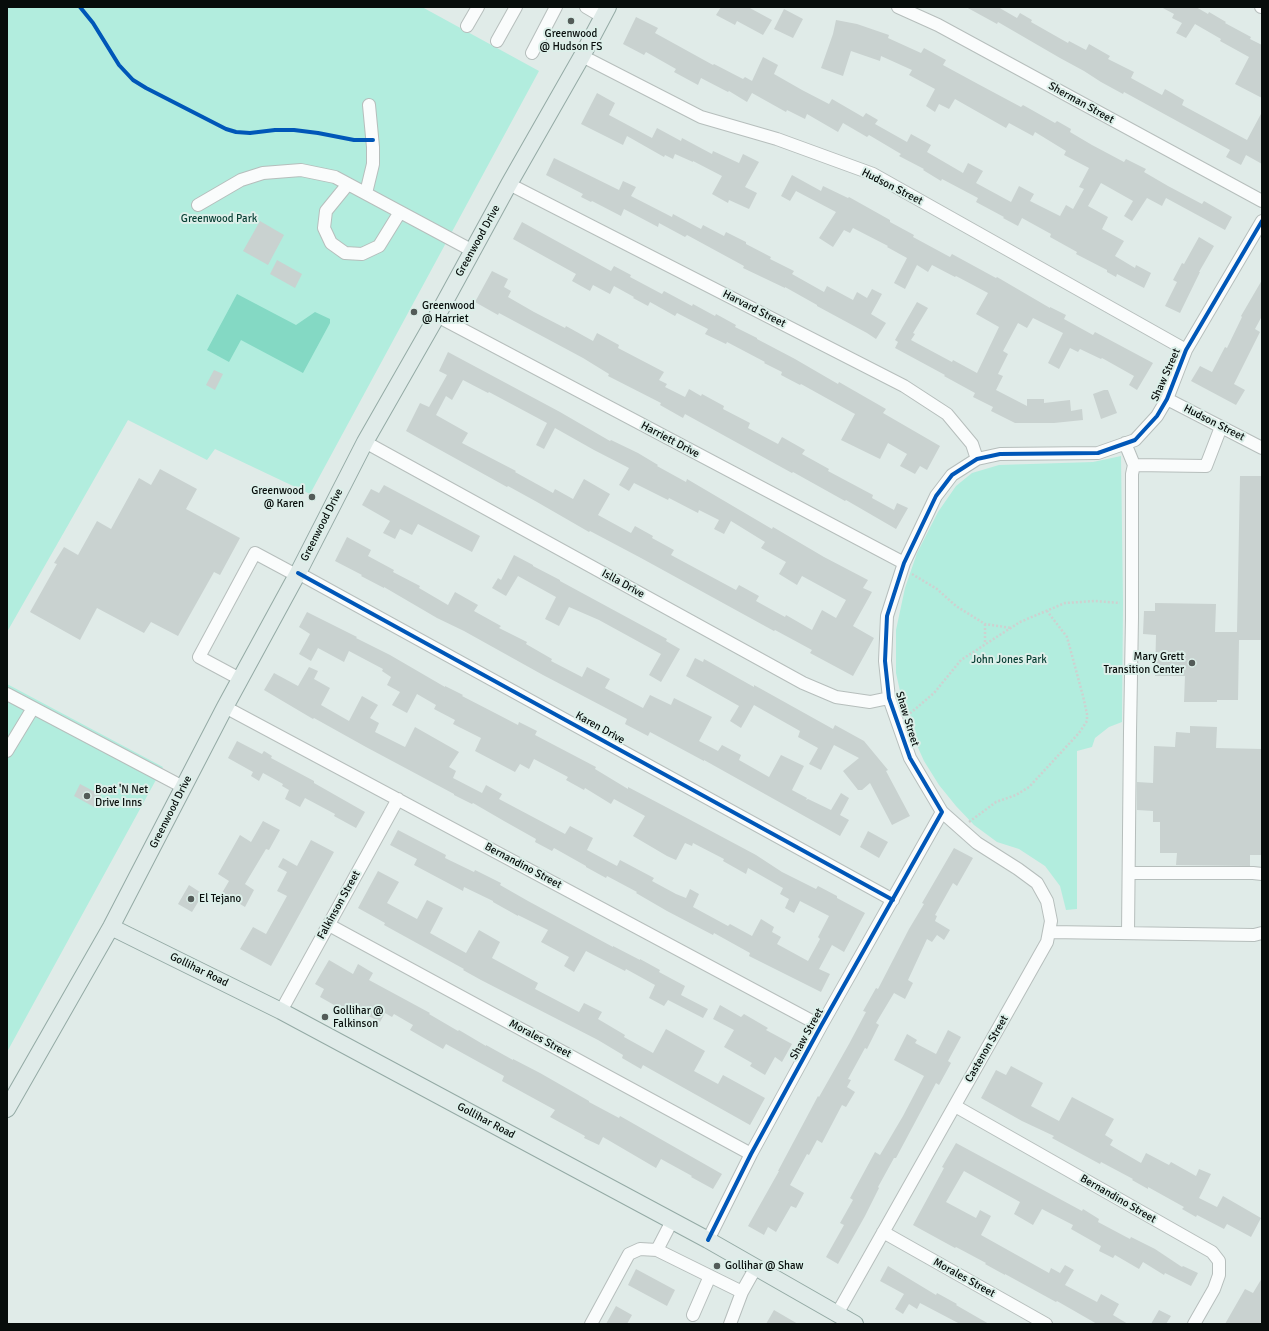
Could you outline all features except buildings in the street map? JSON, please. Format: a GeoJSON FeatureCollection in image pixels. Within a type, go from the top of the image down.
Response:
{"type":"FeatureCollection","features":[{"type":"Feature","properties":{"kind":"main road","name":"Greenwood Drive"},"geometry":{"type":"LineString","coordinates":[[7,1109],[111,927],[365,442],[437,316],[605,12]]}},
{"type":"Feature","properties":{"kind":"main road","name":"Gollihar Road"},"geometry":{"type":"LineString","coordinates":[[111,927],[281,1011],[708,1240],[855,1324]]}},
{"type":"Feature","properties":{"kind":"street"},"geometry":{"type":"LineString","coordinates":[[467,26],[478,7]]}},
{"type":"Feature","properties":{"kind":"street"},"geometry":{"type":"LineString","coordinates":[[497,40],[516,7]]}},
{"type":"Feature","properties":{"kind":"street"},"geometry":{"type":"LineString","coordinates":[[532,54],[556,7]]}},
{"type":"Feature","properties":{"kind":"street"},"geometry":{"type":"LineString","coordinates":[[586,7],[605,12]]}},
{"type":"Feature","properties":{"kind":"street","name":"Sherman Street"},"geometry":{"type":"LineString","coordinates":[[898,7],[938,25],[1262,201]]}},
{"type":"Feature","properties":{"kind":"street","name":"Hudson Street"},"geometry":{"type":"LineString","coordinates":[[582,56],[701,117],[777,139],[873,174],[1186,350]]}},
{"type":"Feature","properties":{"kind":"street"},"geometry":{"type":"LineString","coordinates":[[366,193],[374,164],[374,147],[369,105]]}},
{"type":"Feature","properties":{"kind":"street"},"geometry":{"type":"LineString","coordinates":[[198,205],[241,180],[263,173],[301,170],[335,177],[473,251]]}},
{"type":"Feature","properties":{"kind":"street"},"geometry":{"type":"LineString","coordinates":[[348,184],[326,211],[324,228],[331,243],[346,253],[362,254],[379,246],[400,212]]}},
{"type":"Feature","properties":{"kind":"street","name":"Harvard Street"},"geometry":{"type":"LineString","coordinates":[[509,184],[904,386],[948,414],[972,444],[977,458]]}},
{"type":"Feature","properties":{"kind":"street","name":"Shaw Street"},"geometry":{"type":"LineString","coordinates":[[708,1240],[751,1154],[821,1026],[942,812],[910,758],[889,698],[886,661],[887,616],[902,569],[936,496],[952,475],[977,458],[1000,454],[1098,452],[1135,440],[1157,416],[1167,399],[1186,350],[1262,221]]}},
{"type":"Feature","properties":{"kind":"street","name":"Harriett Drive"},"geometry":{"type":"LineString","coordinates":[[437,316],[902,569]]}},
{"type":"Feature","properties":{"kind":"street","name":"Hudson Street"},"geometry":{"type":"LineString","coordinates":[[1167,399],[1262,448]]}},
{"type":"Feature","properties":{"kind":"street"},"geometry":{"type":"LineString","coordinates":[[1134,465],[1206,466],[1221,427]]}},
{"type":"Feature","properties":{"kind":"street","name":"Islla Drive"},"geometry":{"type":"LineString","coordinates":[[365,442],[803,683],[836,697],[870,702],[889,698]]}},
{"type":"Feature","properties":{"kind":"street"},"geometry":{"type":"LineString","coordinates":[[1125,443],[1134,465],[1132,474],[1132,618],[1128,933]]}},
{"type":"Feature","properties":{"kind":"street","name":"Karen Drive"},"geometry":{"type":"LineString","coordinates":[[240,679],[198,657],[255,554],[297,574],[893,900]]}},
{"type":"Feature","properties":{"kind":"street"},"geometry":{"type":"LineString","coordinates":[[7,694],[183,788]]}},
{"type":"Feature","properties":{"kind":"street","name":"Bernandino Street"},"geometry":{"type":"LineString","coordinates":[[225,707],[821,1026]]}},
{"type":"Feature","properties":{"kind":"street"},"geometry":{"type":"LineString","coordinates":[[7,752],[33,708]]}},
{"type":"Feature","properties":{"kind":"street","name":"Falkinson Street"},"geometry":{"type":"LineString","coordinates":[[281,1011],[398,799]]}},
{"type":"Feature","properties":{"kind":"street","name":"Castenon Street"},"geometry":{"type":"LineString","coordinates":[[837,1314],[1047,942],[1051,921],[1047,901],[1037,883],[977,843],[942,812]]}},
{"type":"Feature","properties":{"kind":"street"},"geometry":{"type":"LineString","coordinates":[[1129,873],[1262,874]]}},
{"type":"Feature","properties":{"kind":"street","name":"Morales Street"},"geometry":{"type":"LineString","coordinates":[[329,924],[751,1154]]}},
{"type":"Feature","properties":{"kind":"street"},"geometry":{"type":"LineString","coordinates":[[1049,932],[1254,935],[1262,933]]}},
{"type":"Feature","properties":{"kind":"street","name":"Bernandino Street"},"geometry":{"type":"LineString","coordinates":[[955,1106],[1212,1252],[1219,1261],[1219,1275],[1214,1289],[1194,1324]]}},
{"type":"Feature","properties":{"kind":"street"},"geometry":{"type":"LineString","coordinates":[[657,1250],[672,1221]]}},
{"type":"Feature","properties":{"kind":"street","name":"Morales Street"},"geometry":{"type":"LineString","coordinates":[[883,1232],[1046,1324]]}},
{"type":"Feature","properties":{"kind":"street"},"geometry":{"type":"LineString","coordinates":[[591,1324],[629,1254],[640,1249],[657,1250],[742,1292]]}},
{"type":"Feature","properties":{"kind":"street"},"geometry":{"type":"LineString","coordinates":[[730,1324],[742,1292],[756,1268]]}},
{"type":"Feature","properties":{"kind":"street"},"geometry":{"type":"LineString","coordinates":[[693,1315],[710,1276]]}},
{"type":"Feature","properties":{"kind":"path"},"geometry":{"type":"LineString","coordinates":[[902,569],[910,572],[937,589],[956,606],[985,624],[1011,628]]}},
{"type":"Feature","properties":{"kind":"path"},"geometry":{"type":"LineString","coordinates":[[898,724],[934,693],[961,660],[1020,622],[1064,603],[1095,601],[1123,603]]}},
{"type":"Feature","properties":{"kind":"path"},"geometry":{"type":"LineString","coordinates":[[961,829],[996,802],[1016,795],[1028,787],[1079,733],[1087,721],[1084,696],[1067,637],[1047,611]]}},
{"type":"Feature","properties":{"kind":"path"},"geometry":{"type":"LineString","coordinates":[[985,624],[985,644]]}},
{"type":"Feature","properties":{"kind":"green space","name":"Greenwood Park"},"geometry":{"type":"Polygon","coordinates":[[[7,7],[422,7],[539,71],[310,494],[215,449],[207,460],[128,420],[7,632],[7,7]]]}},
{"type":"Feature","properties":{"kind":"green space","name":"John Jones Park"},"geometry":{"type":"Polygon","coordinates":[[[1121,456],[1123,603],[1122,722],[1109,727],[1095,738],[1092,747],[1077,751],[1077,909],[1066,910],[1060,886],[1045,866],[1019,849],[997,842],[974,825],[939,785],[924,761],[907,723],[896,673],[896,630],[905,588],[917,553],[938,512],[956,486],[972,473],[999,465],[1093,462],[1121,456]]]}},
{"type":"Feature","properties":{"kind":"green space"},"geometry":{"type":"Polygon","coordinates":[[[7,684],[163,767],[7,1052],[7,684]]]}},
{"type":"Feature","properties":{"kind":"shaded area"},"geometry":{"type":"Polygon","coordinates":[[[237,294],[296,325],[315,312],[330,319],[330,323],[303,373],[241,340],[229,362],[207,350],[237,294]]]}},
{"type":"Feature","properties":{"kind":"cycle path"},"geometry":{"type":"LineString","coordinates":[[80,7],[93,23],[119,65],[133,80],[226,129],[236,132],[250,133],[275,130],[294,130],[354,140],[373,140]]}},
{"type":"Feature","properties":{"kind":"cycle path"},"geometry":{"type":"LineString","coordinates":[[708,1240],[751,1154],[821,1026],[942,812],[910,758],[889,698],[885,661],[887,616],[904,563],[936,496],[952,475],[977,459],[1000,454],[1098,453],[1135,440],[1157,416],[1167,399],[1186,350],[1262,221]]}},
{"type":"Feature","properties":{"kind":"cycle path"},"geometry":{"type":"LineString","coordinates":[[298,573],[893,900]]}},
{"type":"Feature","properties":{"kind":"place","name":"Greenwood @ Hudson FS"},"geometry":{"type":"Point","coordinates":[571,21]}},
{"type":"Feature","properties":{"kind":"place","name":"Greenwood @ Harriet"},"geometry":{"type":"Point","coordinates":[414,312]}},
{"type":"Feature","properties":{"kind":"place","name":"Greenwood @ Karen"},"geometry":{"type":"Point","coordinates":[312,497]}},
{"type":"Feature","properties":{"kind":"place","name":"Mary Grett Transition Center"},"geometry":{"type":"Point","coordinates":[1192,663]}},
{"type":"Feature","properties":{"kind":"place","name":"Boat 'N Net Drive Inns"},"geometry":{"type":"Point","coordinates":[87,796]}},
{"type":"Feature","properties":{"kind":"place","name":"El Tejano"},"geometry":{"type":"Point","coordinates":[191,899]}},
{"type":"Feature","properties":{"kind":"place","name":"Gollihar @ Falkinson"},"geometry":{"type":"Point","coordinates":[325,1017]}},
{"type":"Feature","properties":{"kind":"place","name":"Gollihar @ Shaw"},"geometry":{"type":"Point","coordinates":[717,1266]}}]}
